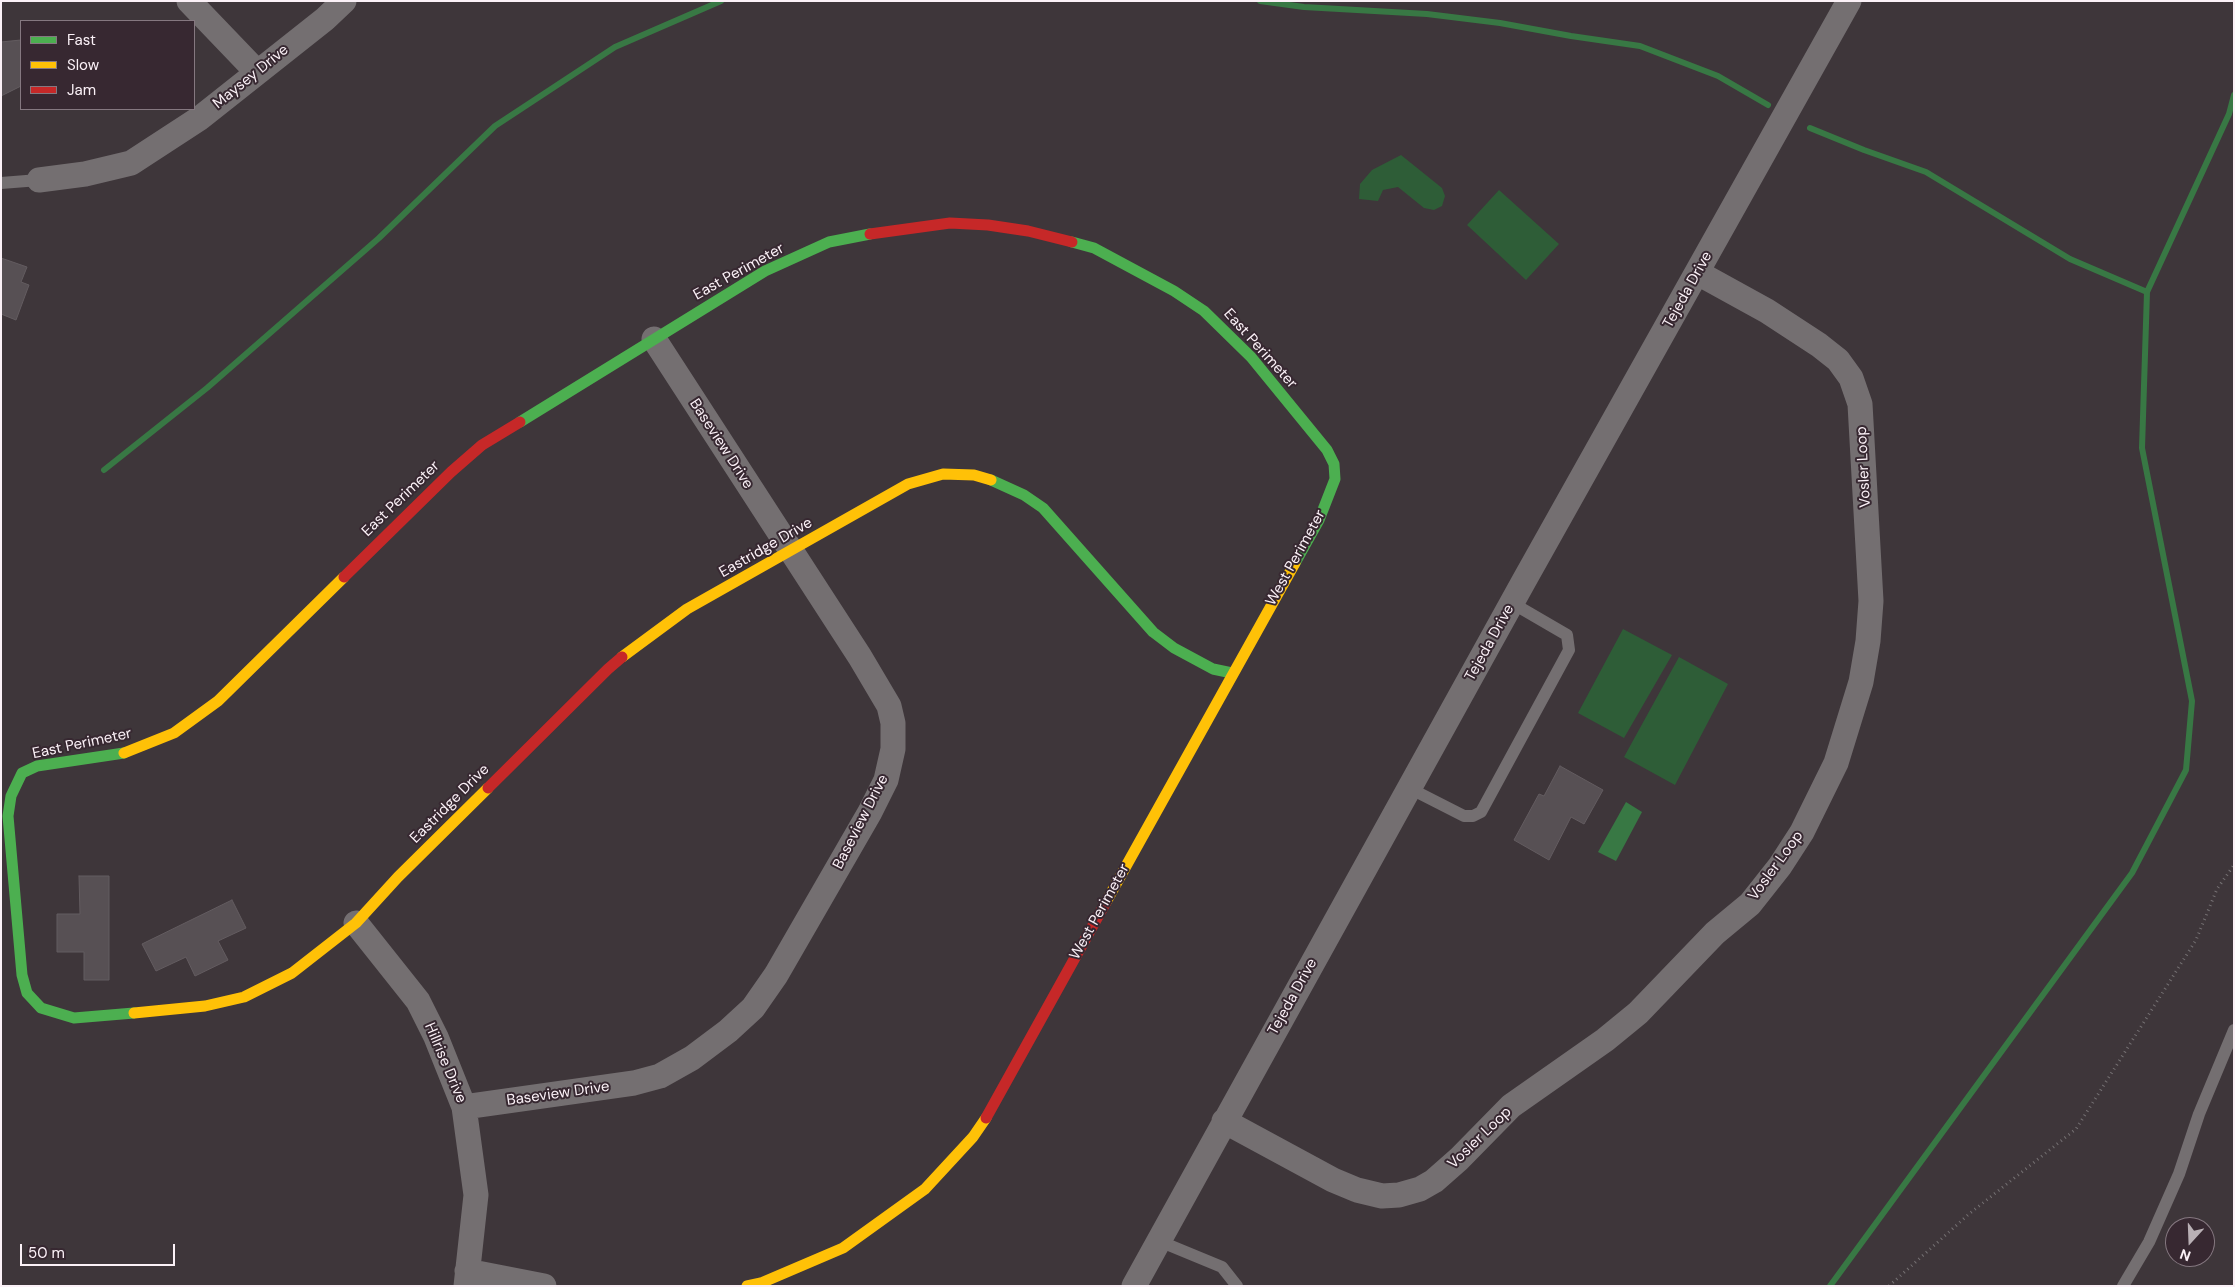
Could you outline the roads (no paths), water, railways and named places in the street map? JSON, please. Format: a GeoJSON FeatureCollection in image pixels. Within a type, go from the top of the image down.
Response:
{"type":"FeatureCollection","features":[{"type":"Feature","properties":{"kind":"street"},"geometry":{"type":"LineString","coordinates":[[189,1],[257,72]]}},
{"type":"Feature","properties":{"kind":"street","name":"Maysey Drive"},"geometry":{"type":"LineString","coordinates":[[40,180],[85,174],[131,162],[200,118],[325,19],[344,1]]}},
{"type":"Feature","properties":{"kind":"street","name":"Tejeda Drive"},"geometry":{"type":"LineString","coordinates":[[1134,1286],[1409,788],[1849,1]]}},
{"type":"Feature","properties":{"kind":"street","name":"East Perimeter"},"geometry":{"type":"LineString","coordinates":[[356,923],[292,973],[244,997],[205,1006],[74,1018],[41,1008],[27,993],[22,975],[8,816],[11,796],[16,782],[22,773],[37,766],[130,752],[174,733],[193,721],[225,694],[451,472],[482,445],[765,271],[829,242],[873,233],[950,223],[988,225],[1028,231],[1094,248],[1174,291],[1204,312],[1251,357],[1321,443]]}},
{"type":"Feature","properties":{"kind":"street","name":"Vosler Loop"},"geometry":{"type":"LineString","coordinates":[[1224,1121],[1333,1180],[1357,1190],[1382,1196],[1399,1195],[1420,1189],[1434,1182],[1511,1106],[1605,1040],[1638,1012],[1715,933],[1750,904],[1780,866],[1802,832],[1839,754],[1861,682],[1868,641],[1871,601],[1860,404],[1851,378],[1838,360],[1819,345],[1767,311],[1698,273]]}},
{"type":"Feature","properties":{"kind":"street","name":"Baseview Drive"},"geometry":{"type":"LineString","coordinates":[[464,1107],[634,1083],[660,1076],[692,1058],[728,1032],[753,1008],[776,975],[870,812],[886,780],[893,749],[893,723],[889,706],[860,657],[790,552],[654,339]]}},
{"type":"Feature","properties":{"kind":"street","name":"West Perimeter"},"geometry":{"type":"LineString","coordinates":[[747,1286],[761,1283],[843,1248],[926,1189],[973,1137],[989,1113],[1232,673],[1319,520],[1335,479],[1334,464],[1321,443]]}},
{"type":"Feature","properties":{"kind":"street","name":"Eastridge Drive"},"geometry":{"type":"LineString","coordinates":[[356,923],[398,877],[608,669],[687,609],[908,484],[943,474],[974,475],[999,483],[1024,495],[1043,508],[1153,632],[1174,648],[1213,669],[1232,673]]}},
{"type":"Feature","properties":{"kind":"street","name":"Hillrise Drive"},"geometry":{"type":"LineString","coordinates":[[356,923],[418,1001],[436,1037],[464,1107],[476,1195],[467,1278]]}},
{"type":"Feature","properties":{"kind":"street"},"geometry":{"type":"LineString","coordinates":[[467,1278],[544,1286]]}},
{"type":"Feature","properties":{"kind":"lane"},"geometry":{"type":"LineString","coordinates":[[1,183],[40,180]]}},
{"type":"Feature","properties":{"kind":"lane"},"geometry":{"type":"LineString","coordinates":[[1409,788],[1464,816],[1473,816],[1481,812],[1569,650],[1567,635],[1512,603]]}},
{"type":"Feature","properties":{"kind":"lane"},"geometry":{"type":"LineString","coordinates":[[2123,1286],[2148,1242],[2179,1174],[2199,1114],[2234,1030]]}},
{"type":"Feature","properties":{"kind":"lane"},"geometry":{"type":"LineString","coordinates":[[1159,1241],[1222,1267],[1237,1286]]}},
{"type":"Feature","properties":{"kind":"waterway"},"geometry":{"type":"LineString","coordinates":[[104,470],[207,388],[379,238],[495,126],[615,47],[721,1]]}},
{"type":"Feature","properties":{"kind":"waterway"},"geometry":{"type":"LineString","coordinates":[[1260,1],[1304,7],[1427,14],[1500,23],[1640,46],[1718,76],[1768,105]]}},
{"type":"Feature","properties":{"kind":"waterway"},"geometry":{"type":"LineString","coordinates":[[1830,1286],[2132,873],[2186,770],[2192,701],[2142,448],[2147,292],[2229,114],[2234,95]]}},
{"type":"Feature","properties":{"kind":"waterway"},"geometry":{"type":"LineString","coordinates":[[1810,128],[1926,172],[2070,259],[2147,292]]}}]}
